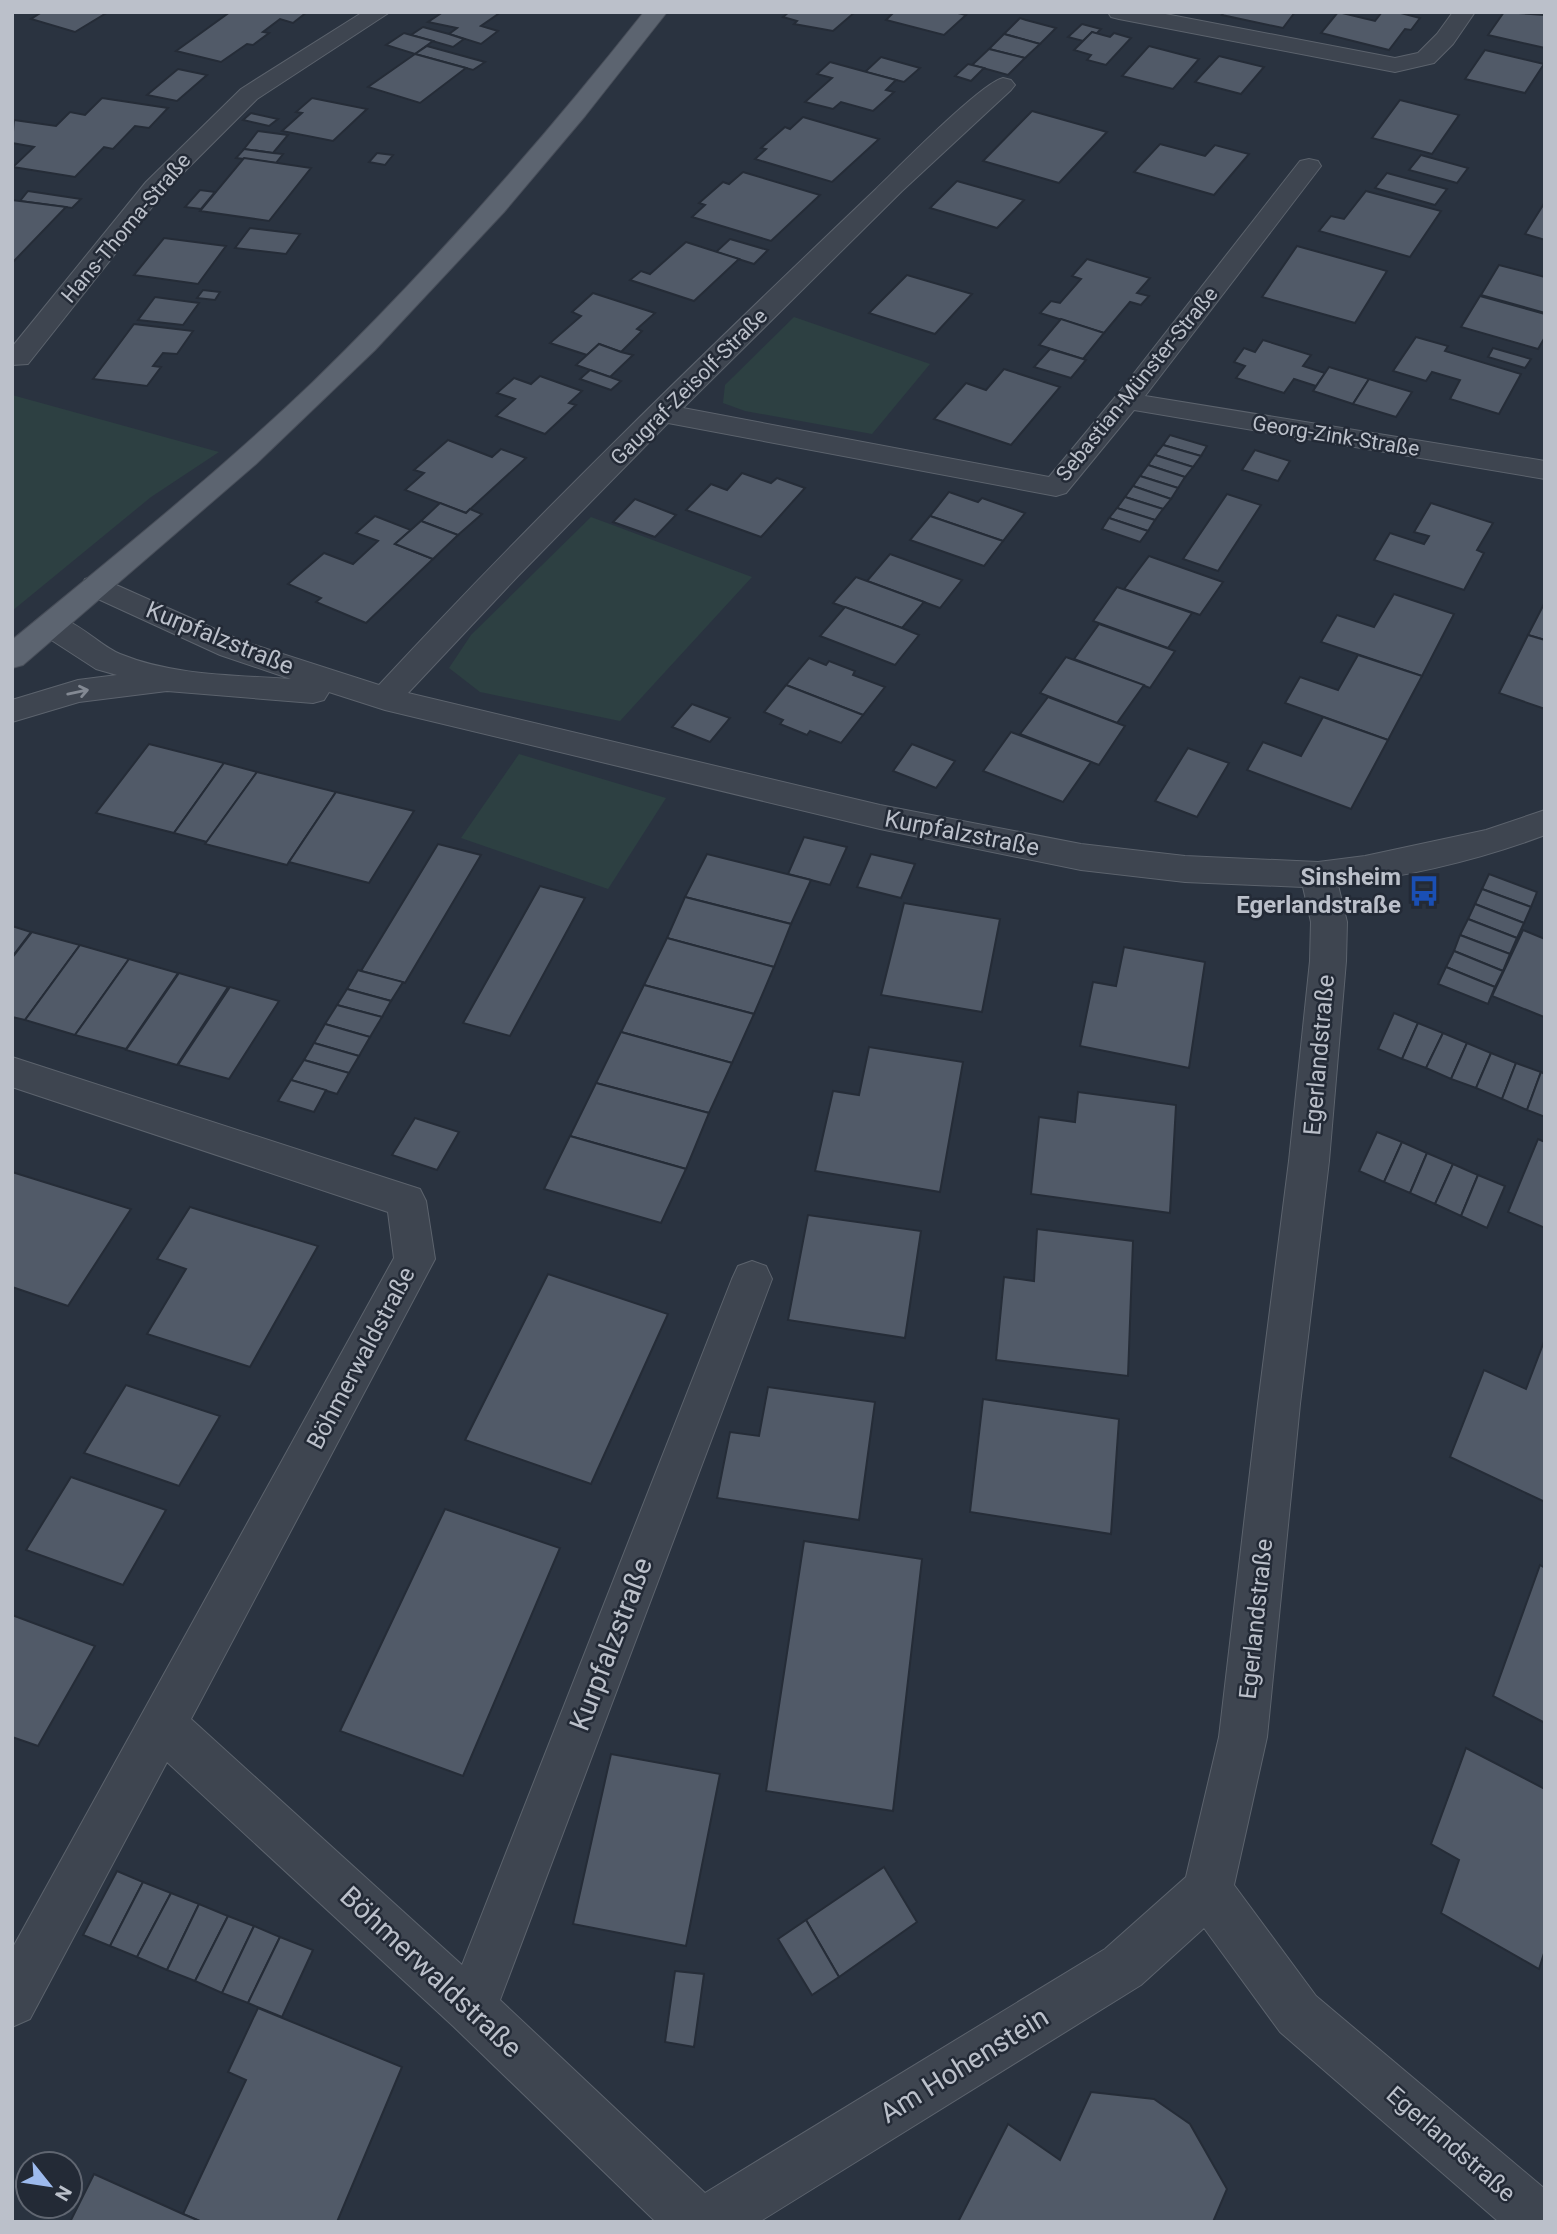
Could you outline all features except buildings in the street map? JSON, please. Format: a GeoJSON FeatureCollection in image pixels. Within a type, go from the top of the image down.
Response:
{"type":"FeatureCollection","features":[{"type":"Feature","properties":{"kind":"main road"},"geometry":{"type":"LineString","coordinates":[[12,657],[321,389],[488,215],[565,128],[656,12]]}},
{"type":"Feature","properties":{"kind":"street","name":"Hans-Thoma-Straße"},"geometry":{"type":"LineString","coordinates":[[18,358],[155,187],[249,93],[379,12]]}},
{"type":"Feature","properties":{"kind":"street"},"geometry":{"type":"LineString","coordinates":[[1119,12],[1171,17],[1395,65],[1426,58],[1445,39],[1464,12]]}},
{"type":"Feature","properties":{"kind":"street","name":"Gaugraf-Zeisolf-Straße"},"geometry":{"type":"LineString","coordinates":[[385,699],[456,620],[662,413],[926,152],[1003,85]]}},
{"type":"Feature","properties":{"kind":"street","name":"Sebastian-Münster-Straße"},"geometry":{"type":"LineString","coordinates":[[662,413],[1056,487],[1127,401],[1309,166]]}},
{"type":"Feature","properties":{"kind":"street","name":"Georg-Zink-Straße"},"geometry":{"type":"LineString","coordinates":[[1127,401],[1545,470]]}},
{"type":"Feature","properties":{"kind":"street","name":"Kurpfalzstraße"},"geometry":{"type":"LineString","coordinates":[[96,586],[231,648],[385,699],[880,817],[1081,857],[1185,869],[1318,875],[1366,869],[1492,842],[1545,822]]}},
{"type":"Feature","properties":{"kind":"street","name":"Kurpfalzstraße"},"geometry":{"type":"LineString","coordinates":[[50,625],[107,661],[167,680]]}},
{"type":"Feature","properties":{"kind":"street","name":"Kurpfalzstraße"},"geometry":{"type":"LineString","coordinates":[[12,711],[78,691],[167,680],[385,699]]}},
{"type":"Feature","properties":{"kind":"street","name":"Egerlandstraße"},"geometry":{"type":"LineString","coordinates":[[1318,875],[1329,922],[1309,1161],[1279,1404],[1243,1737],[1208,1892],[1298,2014],[1541,2222]]}},
{"type":"Feature","properties":{"kind":"street","name":"Böhmerwaldstraße"},"geometry":{"type":"LineString","coordinates":[[12,1072],[406,1201],[415,1259],[12,2001]]}},
{"type":"Feature","properties":{"kind":"street","name":"Kurpfalzstraße"},"geometry":{"type":"LineString","coordinates":[[471,2008],[752,1279]]}},
{"type":"Feature","properties":{"kind":"street","name":"Böhmerwaldstraße"},"geometry":{"type":"LineString","coordinates":[[163,1726],[471,2008],[696,2222]]}},
{"type":"Feature","properties":{"kind":"street","name":"Am Hohenstein"},"geometry":{"type":"LineString","coordinates":[[708,2222],[1123,1967],[1208,1892]]}},
{"type":"Feature","properties":{"kind":"shaded area"},"geometry":{"type":"Polygon","coordinates":[[[794,317],[930,364],[872,434],[745,411],[723,403],[725,385],[794,317]]]}},
{"type":"Feature","properties":{"kind":"shaded area"},"geometry":{"type":"Polygon","coordinates":[[[12,395],[219,452],[151,497],[12,611],[12,395]]]}},
{"type":"Feature","properties":{"kind":"shaded area"},"geometry":{"type":"Polygon","coordinates":[[[591,517],[752,577],[620,721],[480,692],[449,668],[471,635],[591,517]]]}},
{"type":"Feature","properties":{"kind":"shaded area"},"geometry":{"type":"Polygon","coordinates":[[[519,754],[666,798],[608,889],[461,838],[519,754]]]}},
{"type":"Feature","properties":{"kind":"place","name":"Sinsheim Egerlandstraße"},"geometry":{"type":"Point","coordinates":[1424,891]}}]}
